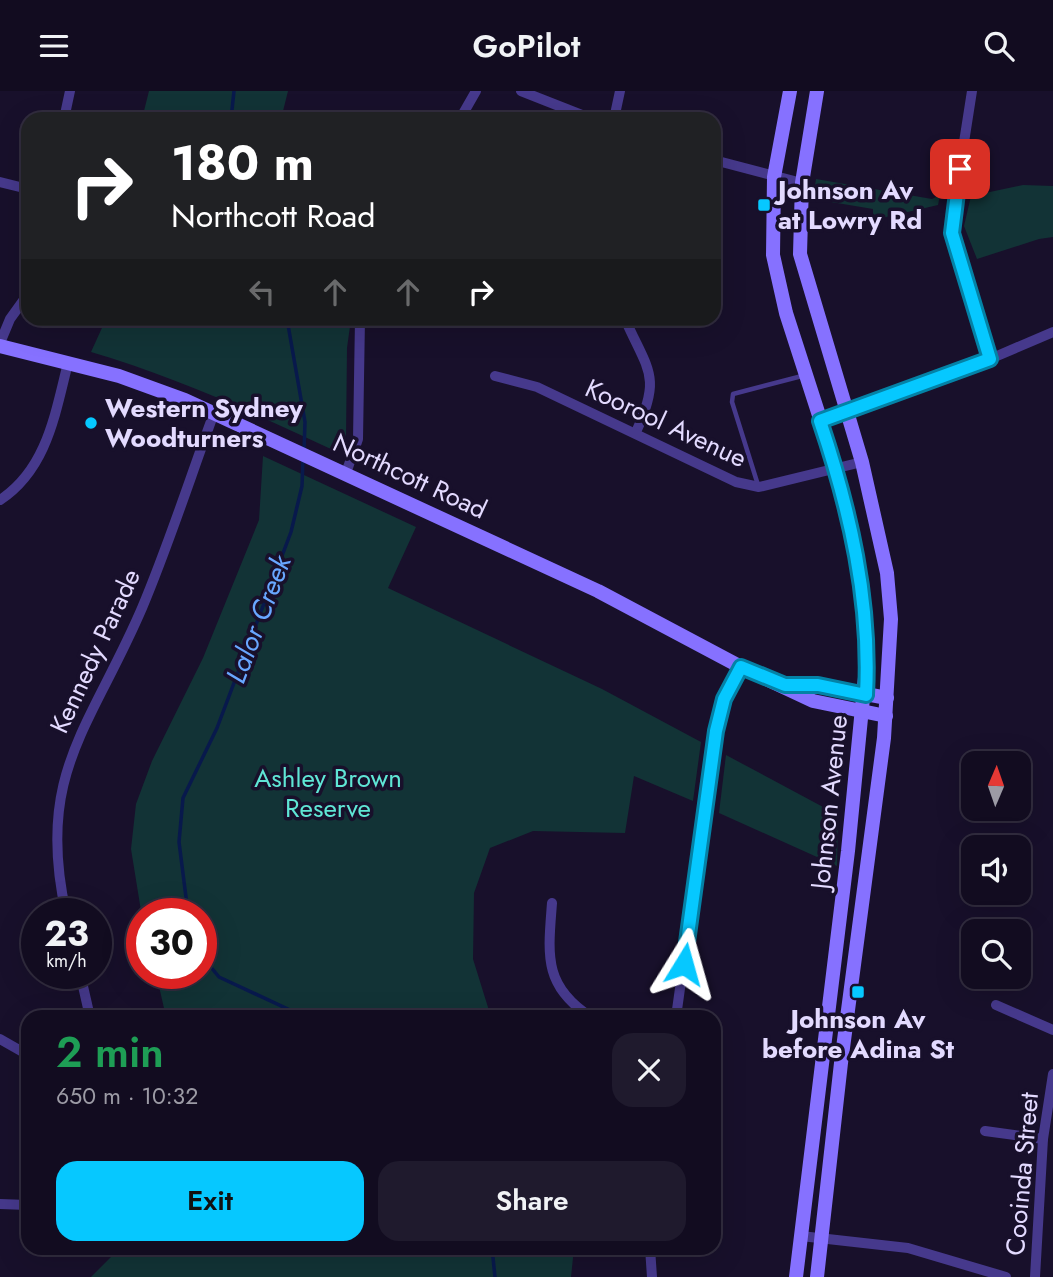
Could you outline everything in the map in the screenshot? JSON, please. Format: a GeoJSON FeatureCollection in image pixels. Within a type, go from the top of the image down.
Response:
{"type":"FeatureCollection","features":[{"type":"Feature","properties":{"kind":"main road","name":"Johnson Avenue"},"geometry":{"type":"LineString","coordinates":[[790,91],[775,177],[773,254],[786,313],[836,468],[863,592],[866,695],[796,1277]]}},
{"type":"Feature","properties":{"kind":"main road","name":"Johnson Avenue"},"geometry":{"type":"LineString","coordinates":[[817,91],[802,183],[799,223],[803,268],[862,462],[891,599],[886,716],[817,1277]]}},
{"type":"Feature","properties":{"kind":"main road","name":"Northcott Road"},"geometry":{"type":"LineString","coordinates":[[0,344],[154,388],[214,413],[598,591],[741,667],[785,685],[813,701],[886,716]]}},
{"type":"Feature","properties":{"kind":"main road","name":"Northcott Road"},"geometry":{"type":"LineString","coordinates":[[785,685],[818,685],[887,698]]}},
{"type":"Feature","properties":{"kind":"street"},"geometry":{"type":"LineString","coordinates":[[66,112],[70,91]]}},
{"type":"Feature","properties":{"kind":"street"},"geometry":{"type":"LineString","coordinates":[[464,112],[476,91]]}},
{"type":"Feature","properties":{"kind":"street"},"geometry":{"type":"LineString","coordinates":[[521,91],[574,112]]}},
{"type":"Feature","properties":{"kind":"street"},"geometry":{"type":"LineString","coordinates":[[616,112],[620,91]]}},
{"type":"Feature","properties":{"kind":"street"},"geometry":{"type":"LineString","coordinates":[[972,91],[952,233],[990,359]]}},
{"type":"Feature","properties":{"kind":"street"},"geometry":{"type":"LineString","coordinates":[[721,162],[802,183]]}},
{"type":"Feature","properties":{"kind":"street"},"geometry":{"type":"LineString","coordinates":[[0,182],[21,187]]}},
{"type":"Feature","properties":{"kind":"street"},"geometry":{"type":"LineString","coordinates":[[0,344],[10,319],[21,304]]}},
{"type":"Feature","properties":{"kind":"street"},"geometry":{"type":"LineString","coordinates":[[346,473],[358,439],[360,326]]}},
{"type":"Feature","properties":{"kind":"street"},"geometry":{"type":"LineString","coordinates":[[628,326],[652,378],[651,399],[636,432]]}},
{"type":"Feature","properties":{"kind":"street"},"geometry":{"type":"LineString","coordinates":[[820,421],[990,359],[1053,332]]}},
{"type":"Feature","properties":{"kind":"street"},"geometry":{"type":"LineString","coordinates":[[0,500],[30,473],[44,449],[68,363]]}},
{"type":"Feature","properties":{"kind":"street","name":"Koorool Avenue"},"geometry":{"type":"LineString","coordinates":[[495,376],[537,387],[736,482],[759,487],[862,462]]}},
{"type":"Feature","properties":{"kind":"street","name":"Kennedy Parade"},"geometry":{"type":"LineString","coordinates":[[63,898],[56,859],[58,802],[63,778],[84,725],[141,608],[214,413]]}},
{"type":"Feature","properties":{"kind":"street"},"geometry":{"type":"LineString","coordinates":[[677,1010],[716,731],[724,699],[741,667]]}},
{"type":"Feature","properties":{"kind":"street"},"geometry":{"type":"LineString","coordinates":[[552,903],[552,974],[561,994],[582,1010]]}},
{"type":"Feature","properties":{"kind":"street"},"geometry":{"type":"LineString","coordinates":[[83,989],[88,1010]]}},
{"type":"Feature","properties":{"kind":"street"},"geometry":{"type":"LineString","coordinates":[[996,1005],[1053,1030]]}},
{"type":"Feature","properties":{"kind":"street"},"geometry":{"type":"LineString","coordinates":[[0,1039],[21,1051]]}},
{"type":"Feature","properties":{"kind":"street","name":"Cooinda Street"},"geometry":{"type":"LineString","coordinates":[[1035,1277],[1042,1139],[1053,1074]]}},
{"type":"Feature","properties":{"kind":"street"},"geometry":{"type":"LineString","coordinates":[[985,1131],[1042,1139]]}},
{"type":"Feature","properties":{"kind":"street"},"geometry":{"type":"LineString","coordinates":[[0,1204],[21,1205]]}},
{"type":"Feature","properties":{"kind":"street"},"geometry":{"type":"LineString","coordinates":[[801,1236],[908,1248],[1006,1277]]}},
{"type":"Feature","properties":{"kind":"street"},"geometry":{"type":"LineString","coordinates":[[650,1255],[652,1277]]}},
{"type":"Feature","properties":{"kind":"lane"},"geometry":{"type":"LineString","coordinates":[[759,487],[732,402],[733,394],[806,375]]}},
{"type":"Feature","properties":{"kind":"green space"},"geometry":{"type":"Polygon","coordinates":[[[149,91],[288,91],[283,112],[144,112],[149,91]]]}},
{"type":"Feature","properties":{"kind":"green space"},"geometry":{"type":"Polygon","coordinates":[[[816,179],[932,199],[940,195],[938,205],[873,220],[873,209],[813,199],[816,179]]]}},
{"type":"Feature","properties":{"kind":"green space"},"geometry":{"type":"Polygon","coordinates":[[[1023,185],[1053,186],[1053,237],[977,259],[964,226],[971,196],[1023,185]]]}},
{"type":"Feature","properties":{"kind":"green space"},"geometry":{"type":"Polygon","coordinates":[[[103,326],[350,326],[347,348],[346,438],[342,447],[333,450],[184,384],[91,352],[103,326]]]}},
{"type":"Feature","properties":{"kind":"green space","name":"Ashley Brown Reserve"},"geometry":{"type":"Polygon","coordinates":[[[263,456],[416,527],[388,588],[602,689],[701,742],[693,801],[634,776],[625,833],[533,831],[490,848],[474,893],[473,959],[489,1010],[164,1010],[160,989],[217,989],[217,898],[139,898],[131,849],[136,804],[152,761],[203,658],[259,520],[263,456]]]}},
{"type":"Feature","properties":{"kind":"green space"},"geometry":{"type":"Polygon","coordinates":[[[726,755],[838,815],[837,866],[719,813],[726,755]]]}},
{"type":"Feature","properties":{"kind":"green space"},"geometry":{"type":"Polygon","coordinates":[[[113,1255],[573,1255],[571,1277],[91,1277],[113,1255]]]}},
{"type":"Feature","properties":{"kind":"waterway","name":"Lalor Creek"},"geometry":{"type":"LineString","coordinates":[[232,112],[234,91]]}},
{"type":"Feature","properties":{"kind":"waterway","name":"Lalor Creek"},"geometry":{"type":"LineString","coordinates":[[288,326],[305,422],[304,451]]}},
{"type":"Feature","properties":{"kind":"waterway","name":"Lalor Creek"},"geometry":{"type":"LineString","coordinates":[[186,898],[179,842],[183,798],[217,728],[291,532],[302,486],[303,459]]}},
{"type":"Feature","properties":{"kind":"waterway","name":"Lalor Creek"},"geometry":{"type":"LineString","coordinates":[[217,975],[290,1010]]}},
{"type":"Feature","properties":{"kind":"waterway","name":"Lalor Creek"},"geometry":{"type":"LineString","coordinates":[[493,1255],[495,1277]]}},
{"type":"Feature","properties":{"kind":"place","name":"Johnson Av at Lowry Rd"},"geometry":{"type":"Point","coordinates":[764,205]}},
{"type":"Feature","properties":{"kind":"place","name":"Western Sydney Woodturners"},"geometry":{"type":"Point","coordinates":[91,423]}},
{"type":"Feature","properties":{"kind":"place","name":"Johnson Av before Adina St"},"geometry":{"type":"Point","coordinates":[858,992]}},
{"type":"Feature","properties":{"kind":"route"},"geometry":{"type":"LineString","coordinates":[[684,964],[719,714],[741,667],[785,685],[818,685],[866,695],[863,592],[836,468],[820,421],[990,359],[952,233],[960,169]]}}]}
